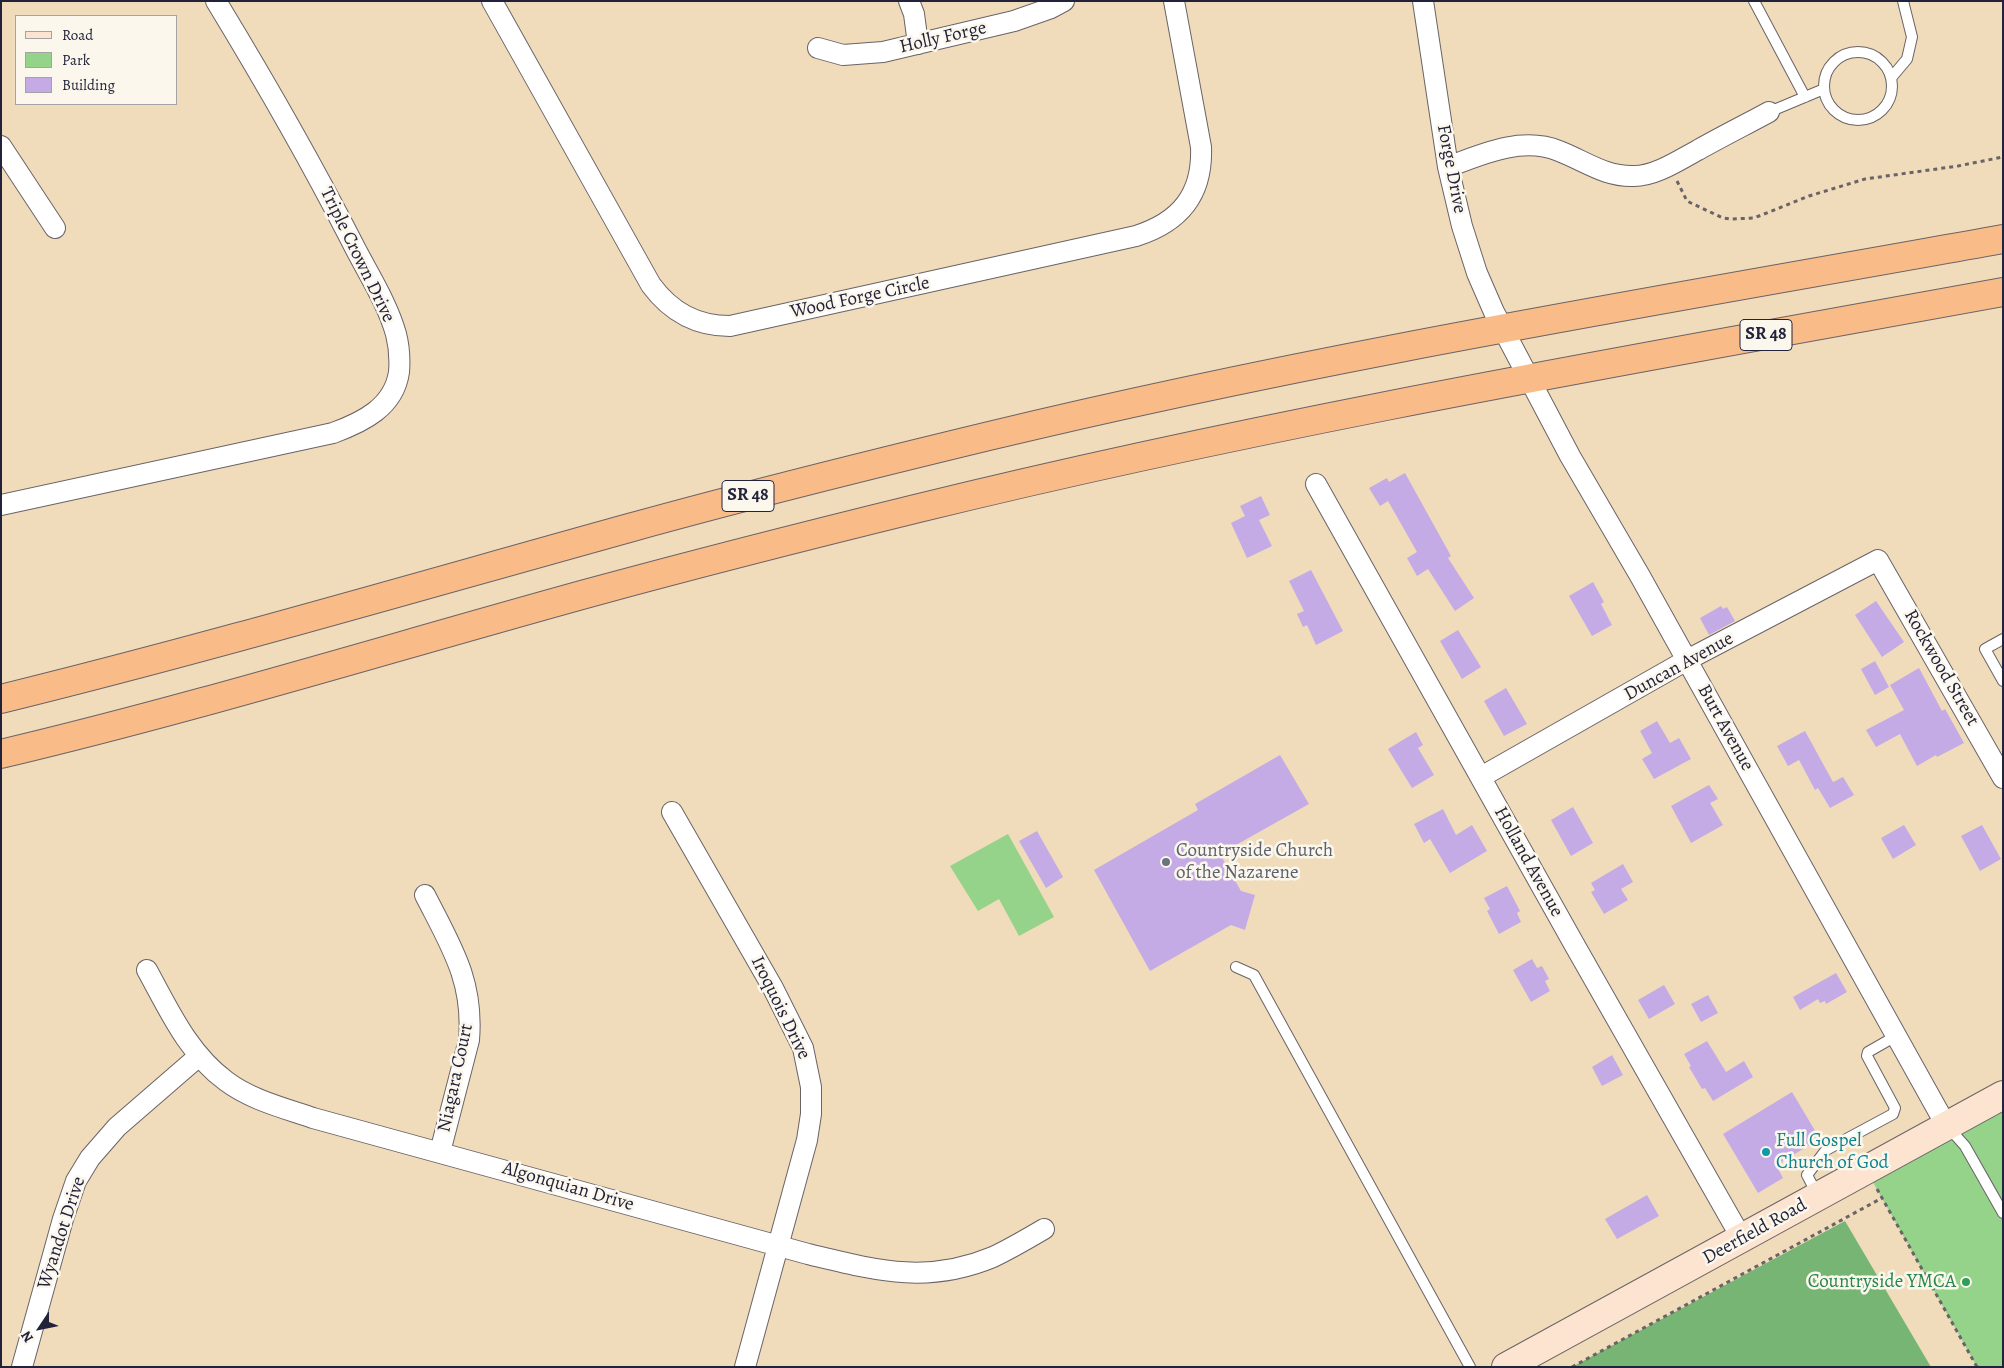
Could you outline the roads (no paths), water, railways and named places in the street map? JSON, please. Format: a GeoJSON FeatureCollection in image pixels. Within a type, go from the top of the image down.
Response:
{"type":"FeatureCollection","features":[{"type":"Feature","properties":{"kind":"highway","name":"SR 48"},"geometry":{"type":"LineString","coordinates":[[1,700],[298,622],[631,527],[773,489],[1158,397],[1345,359],[2003,239]]}},
{"type":"Feature","properties":{"kind":"highway","name":"SR 48"},"geometry":{"type":"LineString","coordinates":[[1,754],[254,689],[616,586],[914,509],[1216,440],[1528,378],[2003,292]]}},
{"type":"Feature","properties":{"kind":"street","name":"Triple Crown Drive"},"geometry":{"type":"LineString","coordinates":[[1,506],[333,433],[370,416],[384,403],[395,386],[399,373],[398,346],[396,333],[386,308],[273,95],[216,1]]}},
{"type":"Feature","properties":{"kind":"street","name":"Wood Forge Circle"},"geometry":{"type":"LineString","coordinates":[[492,1],[651,284],[668,305],[679,313],[691,319],[717,326],[730,326],[1136,236],[1161,226],[1172,219],[1182,210],[1196,187],[1202,161],[1174,1]]}},
{"type":"Feature","properties":{"kind":"street"},"geometry":{"type":"LineString","coordinates":[[909,1],[914,14],[918,44]]}},
{"type":"Feature","properties":{"kind":"street","name":"Holly Forge"},"geometry":{"type":"LineString","coordinates":[[818,48],[844,55],[883,52],[1014,22],[1064,1]]}},
{"type":"Feature","properties":{"kind":"street","name":"Forge Drive"},"geometry":{"type":"LineString","coordinates":[[1423,1],[1448,166],[1462,226],[1477,273],[1503,330]]}},
{"type":"Feature","properties":{"kind":"street"},"geometry":{"type":"LineString","coordinates":[[1448,166],[1492,151],[1518,146],[1546,147],[1559,151],[1608,174],[1635,176],[1648,174],[1669,165],[1768,112]]}},
{"type":"Feature","properties":{"kind":"street"},"geometry":{"type":"LineString","coordinates":[[1,146],[55,228]]}},
{"type":"Feature","properties":{"kind":"street","name":"Burt Avenue"},"geometry":{"type":"LineString","coordinates":[[1503,330],[1570,456],[1687,660],[1947,1126]]}},
{"type":"Feature","properties":{"kind":"street","name":"Holland Avenue"},"geometry":{"type":"LineString","coordinates":[[1316,484],[1742,1239]]}},
{"type":"Feature","properties":{"kind":"street","name":"Duncan Avenue"},"geometry":{"type":"LineString","coordinates":[[1481,777],[1687,660],[1878,560]]}},
{"type":"Feature","properties":{"kind":"street","name":"Rockwood Street"},"geometry":{"type":"LineString","coordinates":[[1878,560],[2003,778]]}},
{"type":"Feature","properties":{"kind":"street","name":"Iroquois Drive"},"geometry":{"type":"LineString","coordinates":[[672,812],[774,988],[803,1048],[810,1074],[811,1114],[807,1140],[745,1367]]}},
{"type":"Feature","properties":{"kind":"street","name":"Niagara Court"},"geometry":{"type":"LineString","coordinates":[[424,895],[456,957],[469,996],[470,1023],[468,1040],[440,1152]]}},
{"type":"Feature","properties":{"kind":"street","name":"Algonquian Drive"},"geometry":{"type":"LineString","coordinates":[[147,970],[181,1032],[199,1056],[227,1081],[262,1100],[313,1118],[778,1246],[861,1266],[914,1274],[941,1272],[967,1267],[1004,1252],[1044,1230]]}},
{"type":"Feature","properties":{"kind":"street","name":"Wyandot Drive"},"geometry":{"type":"LineString","coordinates":[[22,1367],[65,1211],[76,1181],[90,1158],[117,1127],[199,1056]]}},
{"type":"Feature","properties":{"kind":"street","name":"Deerfield Road"},"geometry":{"type":"LineString","coordinates":[[1506,1367],[2003,1095]]}},
{"type":"Feature","properties":{"kind":"lane"},"geometry":{"type":"LineString","coordinates":[[1754,1],[1805,97]]}},
{"type":"Feature","properties":{"kind":"lane"},"geometry":{"type":"LineString","coordinates":[[1891,78],[1907,59],[1912,37],[1902,1]]}},
{"type":"Feature","properties":{"kind":"lane"},"geometry":{"type":"LineString","coordinates":[[1858,52],[1870,54],[1879,60],[1887,68],[1891,78],[1892,90],[1889,100],[1879,113],[1863,120],[1852,120],[1842,116],[1833,109],[1827,100],[1824,89],[1825,78],[1837,59],[1847,54],[1858,52]]}},
{"type":"Feature","properties":{"kind":"lane"},"geometry":{"type":"LineString","coordinates":[[1768,112],[1824,89]]}},
{"type":"Feature","properties":{"kind":"lane"},"geometry":{"type":"LineString","coordinates":[[2003,639],[1985,649],[2003,681]]}},
{"type":"Feature","properties":{"kind":"lane"},"geometry":{"type":"LineString","coordinates":[[1236,967],[1254,975],[1470,1367]]}},
{"type":"Feature","properties":{"kind":"lane"},"geometry":{"type":"LineString","coordinates":[[1818,1197],[1807,1174],[1826,1150],[1893,1114],[1896,1108],[1867,1056],[1868,1052],[1896,1036]]}},
{"type":"Feature","properties":{"kind":"lane"},"geometry":{"type":"LineString","coordinates":[[1947,1126],[1965,1146],[2003,1213]]}},
{"type":"Feature","properties":{"kind":"place","name":"Countryside Church of the Nazarene"},"geometry":{"type":"Point","coordinates":[1166,862]}},
{"type":"Feature","properties":{"kind":"place","name":"Full Gospel Church of God"},"geometry":{"type":"Point","coordinates":[1766,1152]}},
{"type":"Feature","properties":{"kind":"place","name":"Countryside YMCA"},"geometry":{"type":"Point","coordinates":[1966,1282]}}]}
